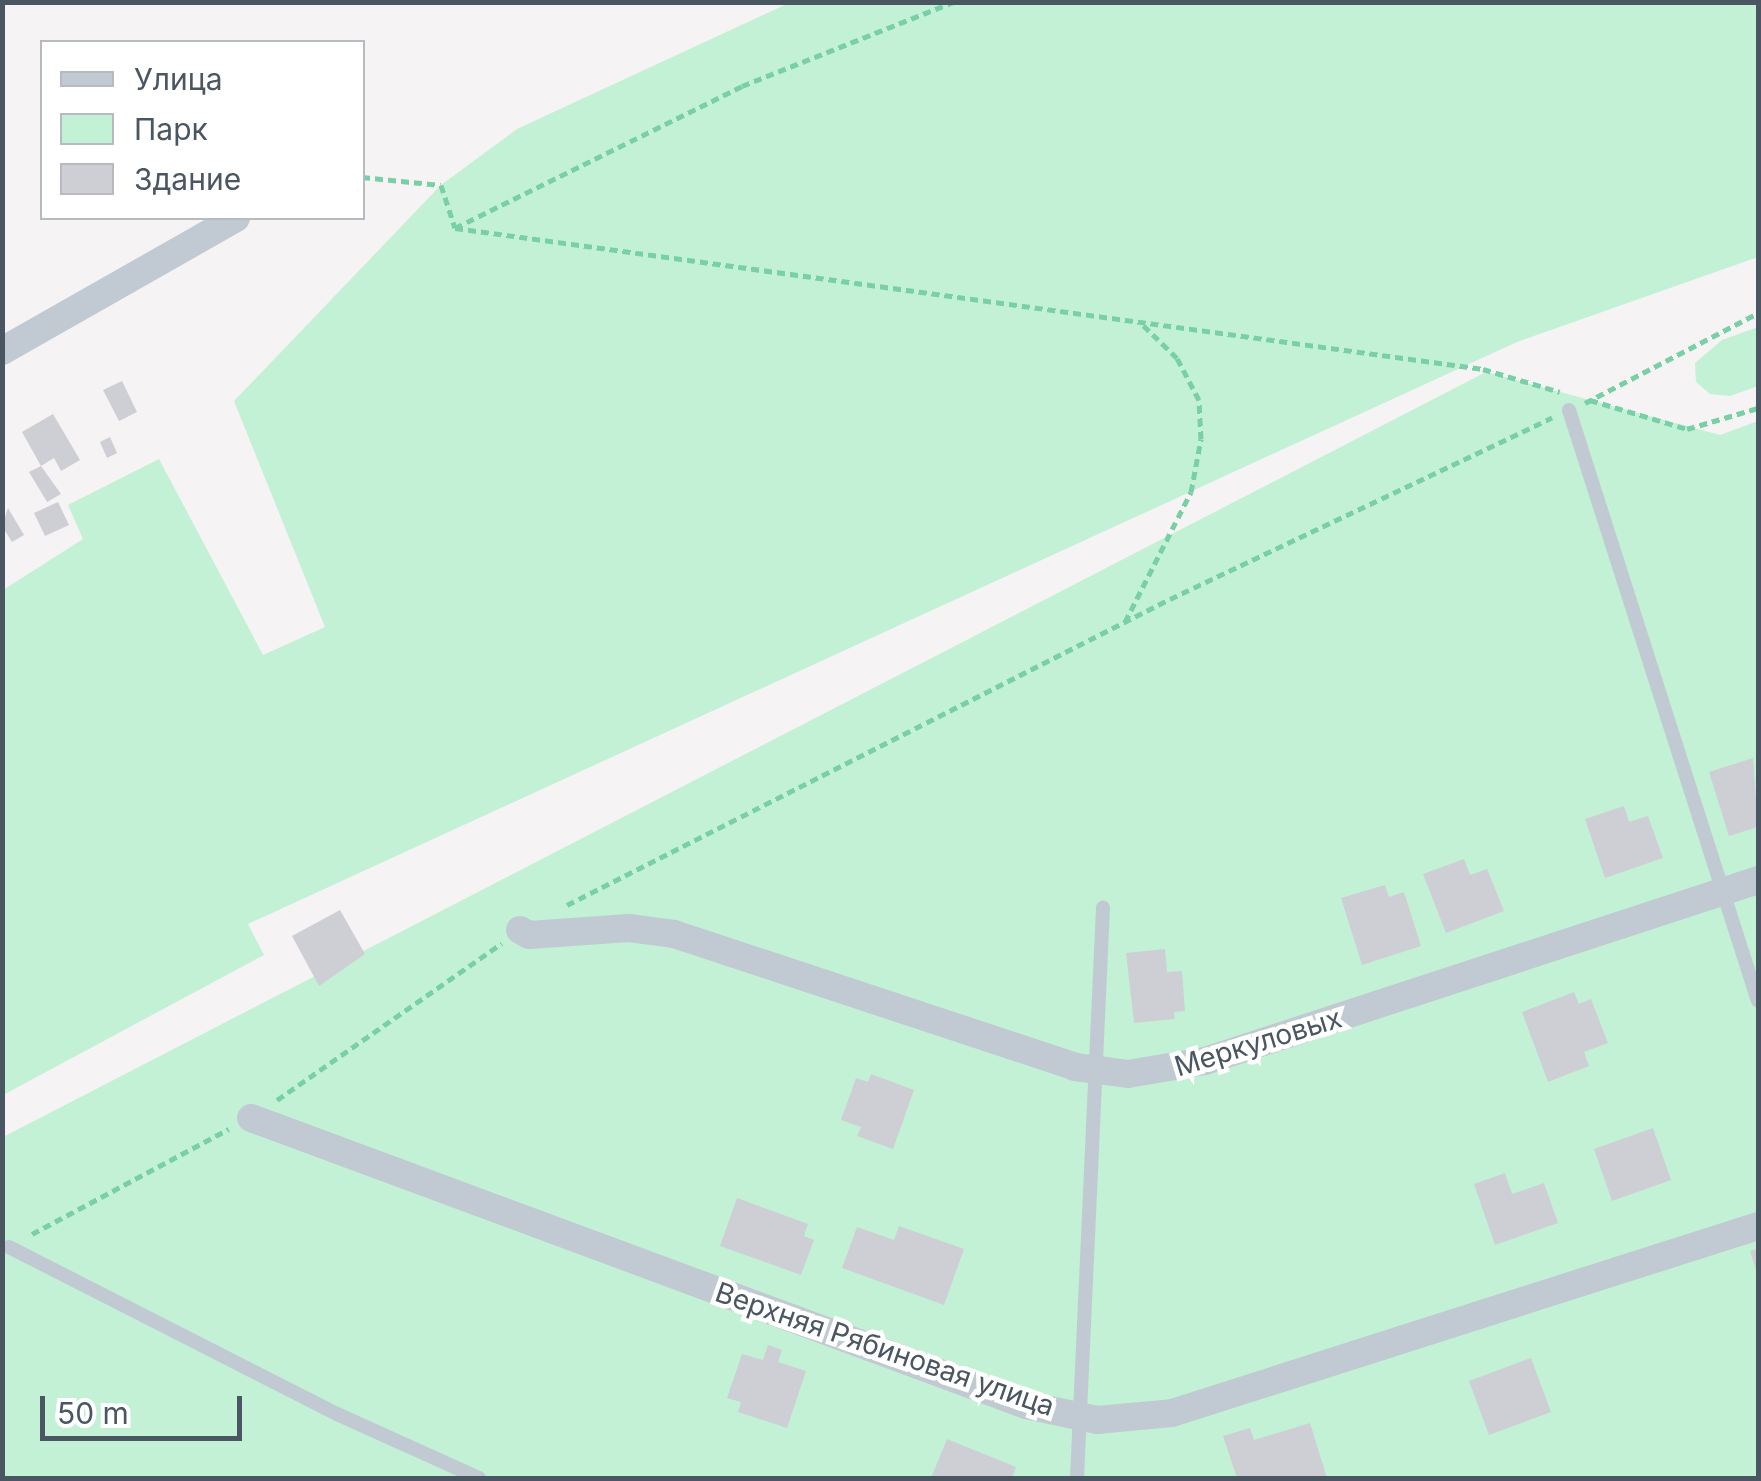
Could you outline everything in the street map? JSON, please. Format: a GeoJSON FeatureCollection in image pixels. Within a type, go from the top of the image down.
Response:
{"type":"FeatureCollection","features":[{"type":"Feature","properties":{"kind":"street"},"geometry":{"type":"LineString","coordinates":[[2,352],[233,220]]}},
{"type":"Feature","properties":{"kind":"street","name":"Меркуловых"},"geometry":{"type":"LineString","coordinates":[[520,930],[529,936],[617,928],[674,934],[1092,1070],[1153,1072],[1205,1061],[1758,880]]}},
{"type":"Feature","properties":{"kind":"street","name":"Верхняя Рябиновая улица"},"geometry":{"type":"LineString","coordinates":[[251,1118],[1026,1405],[1097,1420],[1172,1414],[1758,1226]]}},
{"type":"Feature","properties":{"kind":"lane"},"geometry":{"type":"LineString","coordinates":[[1569,410],[1758,1001]]}},
{"type":"Feature","properties":{"kind":"lane"},"geometry":{"type":"LineString","coordinates":[[1076,1478],[1092,1070],[1104,908]]}},
{"type":"Feature","properties":{"kind":"lane"},"geometry":{"type":"LineString","coordinates":[[9,1246],[337,1414],[479,1478]]}},
{"type":"Feature","properties":{"kind":"path"},"geometry":{"type":"LineString","coordinates":[[455,228],[742,86],[952,2]]}},
{"type":"Feature","properties":{"kind":"path"},"geometry":{"type":"LineString","coordinates":[[365,177],[440,185],[455,228]]}},
{"type":"Feature","properties":{"kind":"path"},"geometry":{"type":"LineString","coordinates":[[455,228],[1483,369],[1687,429],[1758,408]]}},
{"type":"Feature","properties":{"kind":"path"},"geometry":{"type":"LineString","coordinates":[[9,1246],[251,1118],[520,930],[729,817],[1590,400],[1758,313]]}},
{"type":"Feature","properties":{"kind":"path"},"geometry":{"type":"LineString","coordinates":[[1125,622],[1191,492],[1201,439],[1198,400],[1184,372],[1138,320]]}},
{"type":"Feature","properties":{"kind":"green space"},"geometry":{"type":"Polygon","coordinates":[[[791,2],[1758,3],[1758,257],[1517,342],[248,924],[264,955],[3,1095],[3,590],[83,539],[68,505],[159,459],[263,655],[325,627],[234,401],[441,185],[517,129],[791,2]]]}},
{"type":"Feature","properties":{"kind":"green space"},"geometry":{"type":"Polygon","coordinates":[[[1758,327],[1758,386],[1730,396],[1710,394],[1696,382],[1695,363],[1722,340],[1758,327]]]}},
{"type":"Feature","properties":{"kind":"green space"},"geometry":{"type":"Polygon","coordinates":[[[1486,372],[1720,435],[1758,421],[1758,1478],[3,1478],[3,1137],[1486,372]]]}},
{"type":"Feature","properties":{"kind":"building"},"geometry":{"type":"Polygon","coordinates":[[[122,381],[137,412],[119,421],[103,390],[122,381]]]}},
{"type":"Feature","properties":{"kind":"building"},"geometry":{"type":"Polygon","coordinates":[[[53,414],[80,460],[61,471],[54,458],[41,466],[22,432],[53,414]]]}},
{"type":"Feature","properties":{"kind":"building"},"geometry":{"type":"Polygon","coordinates":[[[110,437],[117,453],[107,458],[100,442],[110,437]]]}},
{"type":"Feature","properties":{"kind":"building"},"geometry":{"type":"Polygon","coordinates":[[[41,466],[61,494],[47,502],[29,472],[41,466]]]}},
{"type":"Feature","properties":{"kind":"building"},"geometry":{"type":"Polygon","coordinates":[[[58,502],[69,525],[45,536],[34,513],[58,502]]]}},
{"type":"Feature","properties":{"kind":"building"},"geometry":{"type":"Polygon","coordinates":[[[8,508],[24,535],[12,542],[2,526],[8,508]]]}},
{"type":"Feature","properties":{"kind":"building"},"geometry":{"type":"Polygon","coordinates":[[[1753,758],[1758,827],[1729,836],[1709,772],[1753,758]]]}},
{"type":"Feature","properties":{"kind":"building"},"geometry":{"type":"Polygon","coordinates":[[[1624,806],[1629,822],[1648,816],[1663,858],[1605,878],[1585,819],[1624,806]]]}},
{"type":"Feature","properties":{"kind":"building"},"geometry":{"type":"Polygon","coordinates":[[[1464,859],[1470,875],[1487,869],[1504,911],[1446,933],[1423,874],[1464,859]]]}},
{"type":"Feature","properties":{"kind":"building"},"geometry":{"type":"Polygon","coordinates":[[[1385,885],[1389,897],[1404,892],[1421,946],[1362,965],[1341,898],[1385,885]]]}},
{"type":"Feature","properties":{"kind":"building"},"geometry":{"type":"Polygon","coordinates":[[[340,910],[365,954],[319,986],[292,936],[340,910]]]}},
{"type":"Feature","properties":{"kind":"building"},"geometry":{"type":"Polygon","coordinates":[[[1165,949],[1167,972],[1182,971],[1185,1011],[1174,1012],[1175,1019],[1134,1023],[1126,953],[1165,949]]]}},
{"type":"Feature","properties":{"kind":"building"},"geometry":{"type":"Polygon","coordinates":[[[1574,992],[1579,1004],[1591,999],[1608,1043],[1584,1052],[1589,1066],[1548,1082],[1522,1012],[1574,992]]]}},
{"type":"Feature","properties":{"kind":"building"},"geometry":{"type":"Polygon","coordinates":[[[871,1074],[914,1090],[893,1149],[857,1136],[861,1127],[841,1120],[856,1078],[868,1082],[871,1074]]]}},
{"type":"Feature","properties":{"kind":"building"},"geometry":{"type":"Polygon","coordinates":[[[1653,1128],[1671,1180],[1612,1201],[1594,1149],[1653,1128]]]}},
{"type":"Feature","properties":{"kind":"building"},"geometry":{"type":"Polygon","coordinates":[[[1505,1173],[1512,1194],[1544,1183],[1558,1223],[1495,1245],[1474,1184],[1505,1173]]]}},
{"type":"Feature","properties":{"kind":"building"},"geometry":{"type":"Polygon","coordinates":[[[737,1198],[808,1224],[804,1236],[814,1240],[801,1275],[720,1246],[737,1198]]]}},
{"type":"Feature","properties":{"kind":"building"},"geometry":{"type":"Polygon","coordinates":[[[899,1226],[964,1249],[944,1305],[842,1268],[857,1227],[894,1240],[899,1226]]]}},
{"type":"Feature","properties":{"kind":"building"},"geometry":{"type":"Polygon","coordinates":[[[1758,1249],[1758,1276],[1750,1251],[1758,1249]]]}},
{"type":"Feature","properties":{"kind":"building"},"geometry":{"type":"Polygon","coordinates":[[[768,1345],[782,1350],[778,1362],[806,1371],[787,1428],[738,1412],[741,1402],[727,1398],[742,1354],[763,1360],[768,1345]]]}},
{"type":"Feature","properties":{"kind":"building"},"geometry":{"type":"Polygon","coordinates":[[[1531,1358],[1551,1412],[1489,1435],[1469,1381],[1531,1358]]]}},
{"type":"Feature","properties":{"kind":"building"},"geometry":{"type":"Polygon","coordinates":[[[1310,1423],[1327,1478],[1237,1478],[1223,1436],[1250,1428],[1254,1440],[1310,1423]]]}},
{"type":"Feature","properties":{"kind":"building"},"geometry":{"type":"Polygon","coordinates":[[[947,1439],[1016,1467],[1012,1478],[931,1478],[947,1439]]]}}]}
